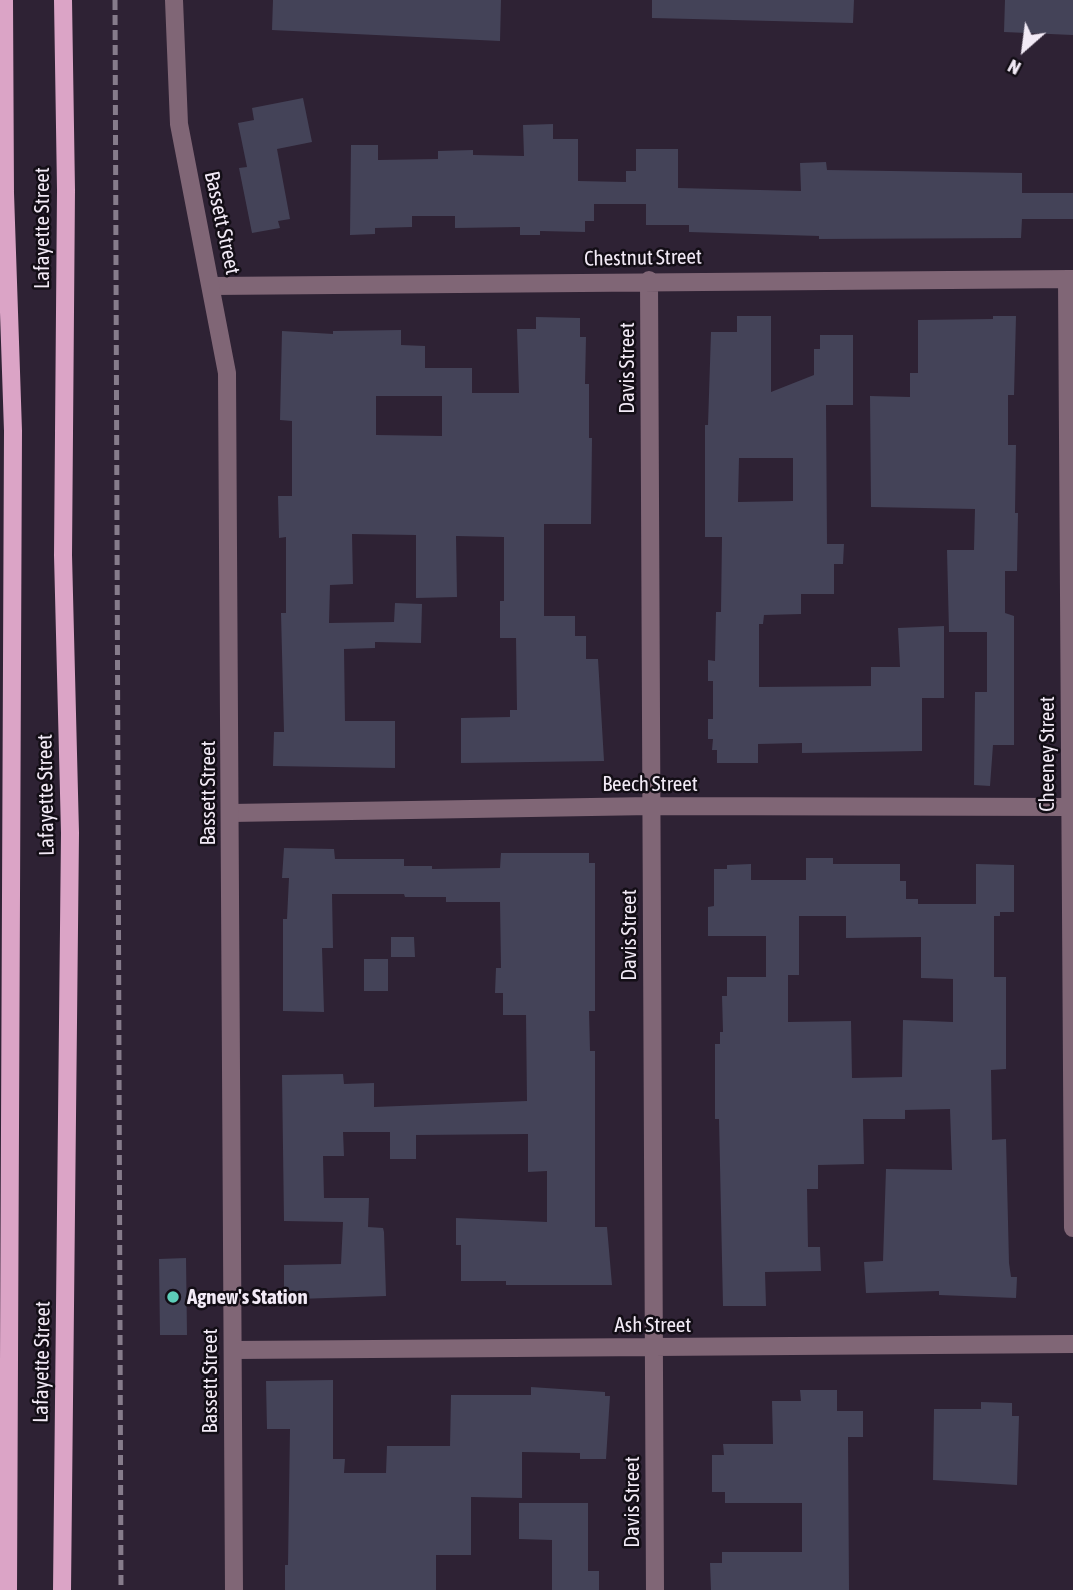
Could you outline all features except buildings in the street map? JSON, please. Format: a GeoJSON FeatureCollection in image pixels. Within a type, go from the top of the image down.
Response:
{"type":"FeatureCollection","features":[{"type":"Feature","properties":{"kind":"main road","name":"Lafayette Street"},"geometry":{"type":"LineString","coordinates":[[4,0],[5,193],[13,431],[8,1590]]}},
{"type":"Feature","properties":{"kind":"main road","name":"Lafayette Street"},"geometry":{"type":"LineString","coordinates":[[62,1590],[70,847],[63,555],[66,203],[63,0]]}},
{"type":"Feature","properties":{"kind":"street","name":"Bassett Street"},"geometry":{"type":"LineString","coordinates":[[174,0],[179,124],[194,214],[212,286],[227,373],[234,1590]]}},
{"type":"Feature","properties":{"kind":"street","name":"Chestnut Street"},"geometry":{"type":"LineString","coordinates":[[212,286],[649,280],[1070,279]]}},
{"type":"Feature","properties":{"kind":"street","name":"Cheeney Street"},"geometry":{"type":"LineString","coordinates":[[1070,279],[1073,1228]]}},
{"type":"Feature","properties":{"kind":"street","name":"Davis Street"},"geometry":{"type":"LineString","coordinates":[[649,280],[655,1590]]}},
{"type":"Feature","properties":{"kind":"street","name":"Beech Street"},"geometry":{"type":"LineString","coordinates":[[231,813],[651,806],[1070,807]]}},
{"type":"Feature","properties":{"kind":"street","name":"Ash Street"},"geometry":{"type":"LineString","coordinates":[[233,1350],[1073,1344]]}},
{"type":"Feature","properties":{"kind":"railway"},"geometry":{"type":"LineString","coordinates":[[115,0],[121,1590]]}},
{"type":"Feature","properties":{"kind":"place","name":"Agnew's Station"},"geometry":{"type":"Point","coordinates":[173,1297]}}]}
